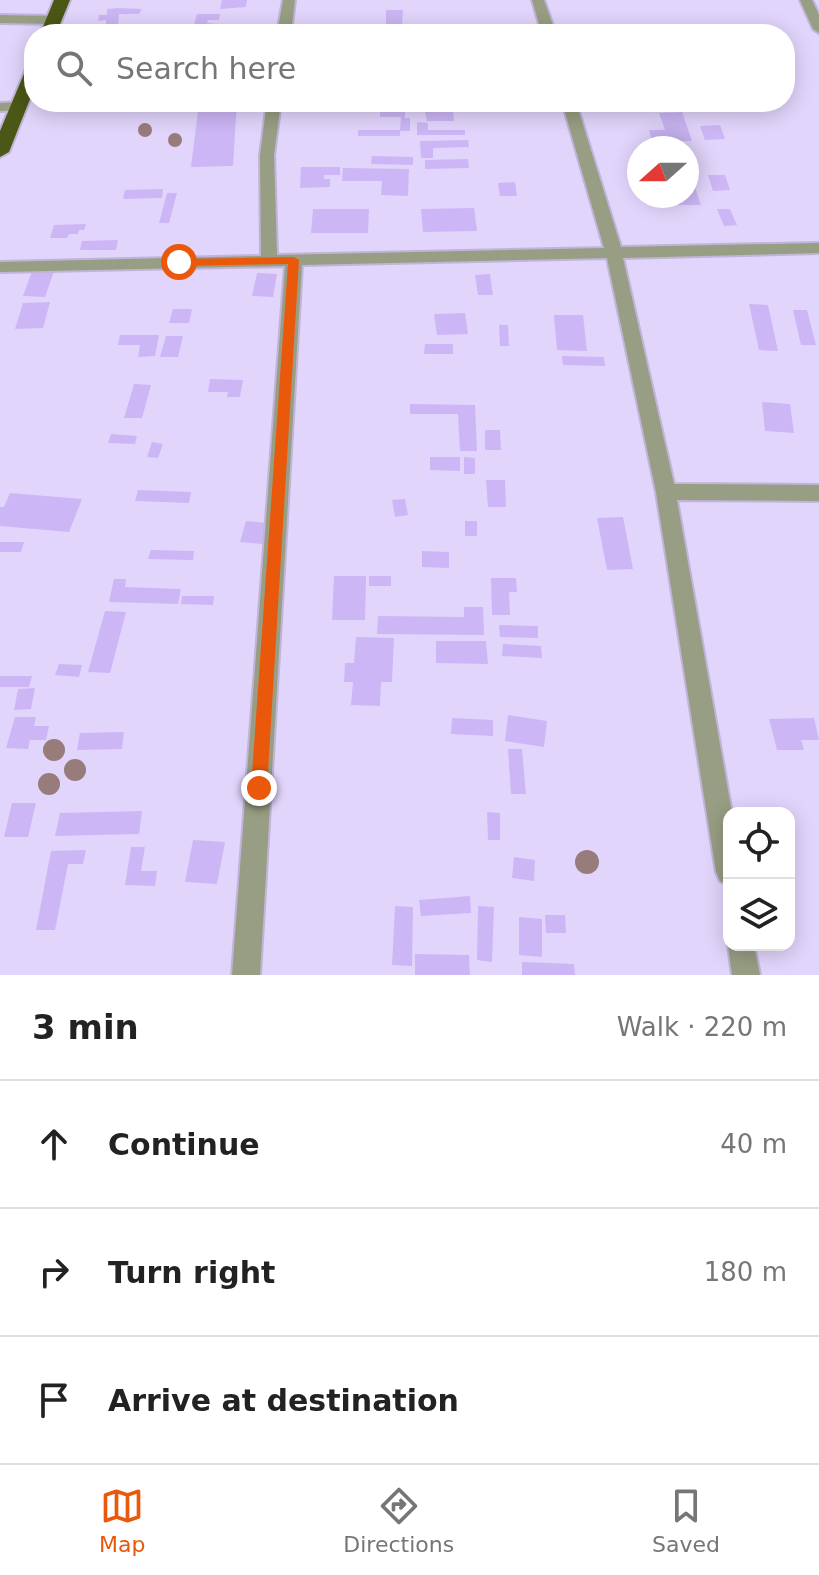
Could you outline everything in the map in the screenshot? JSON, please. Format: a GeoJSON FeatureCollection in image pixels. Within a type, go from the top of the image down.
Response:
{"type":"FeatureCollection","features":[{"type":"Feature","properties":{"kind":"highway"},"geometry":{"type":"LineString","coordinates":[[52,24],[62,0]]}},
{"type":"Feature","properties":{"kind":"highway"},"geometry":{"type":"LineString","coordinates":[[0,152],[24,94]]}},
{"type":"Feature","properties":{"kind":"street"},"geometry":{"type":"LineString","coordinates":[[285,24],[289,0]]}},
{"type":"Feature","properties":{"kind":"street"},"geometry":{"type":"LineString","coordinates":[[538,0],[546,24]]}},
{"type":"Feature","properties":{"kind":"street"},"geometry":{"type":"LineString","coordinates":[[806,0],[819,29]]}},
{"type":"Feature","properties":{"kind":"street"},"geometry":{"type":"LineString","coordinates":[[1,14],[39,24]]}},
{"type":"Feature","properties":{"kind":"street"},"geometry":{"type":"LineString","coordinates":[[0,107],[19,106]]}},
{"type":"Feature","properties":{"kind":"street"},"geometry":{"type":"LineString","coordinates":[[269,260],[267,155],[273,112]]}},
{"type":"Feature","properties":{"kind":"street"},"geometry":{"type":"LineString","coordinates":[[572,112],[614,253],[666,492],[723,836]]}},
{"type":"Feature","properties":{"kind":"street"},"geometry":{"type":"LineString","coordinates":[[0,267],[819,248]]}},
{"type":"Feature","properties":{"kind":"street"},"geometry":{"type":"LineString","coordinates":[[246,975],[294,260]]}},
{"type":"Feature","properties":{"kind":"street"},"geometry":{"type":"LineString","coordinates":[[666,492],[819,493]]}},
{"type":"Feature","properties":{"kind":"street"},"geometry":{"type":"LineString","coordinates":[[742,951],[746,975]]}},
{"type":"Feature","properties":{"kind":"building"},"geometry":{"type":"Polygon","coordinates":[[[222,0],[247,0],[246,7],[220,9],[222,0]]]}},
{"type":"Feature","properties":{"kind":"building"},"geometry":{"type":"Polygon","coordinates":[[[107,9],[142,9],[139,14],[119,14],[118,24],[98,21],[99,15],[107,15],[107,9]]]}},
{"type":"Feature","properties":{"kind":"building"},"geometry":{"type":"Polygon","coordinates":[[[386,10],[403,10],[402,24],[386,24],[386,10]]]}},
{"type":"Feature","properties":{"kind":"building"},"geometry":{"type":"Polygon","coordinates":[[[197,14],[220,14],[219,20],[208,20],[207,23],[218,24],[194,24],[197,14]]]}},
{"type":"Feature","properties":{"kind":"building"},"geometry":{"type":"Polygon","coordinates":[[[198,112],[236,112],[233,166],[191,167],[198,112]]]}},
{"type":"Feature","properties":{"kind":"building"},"geometry":{"type":"Polygon","coordinates":[[[380,112],[405,112],[405,118],[410,118],[410,131],[400,131],[401,117],[380,117],[380,112]]]}},
{"type":"Feature","properties":{"kind":"building"},"geometry":{"type":"Polygon","coordinates":[[[425,112],[453,112],[454,121],[427,121],[425,112]]]}},
{"type":"Feature","properties":{"kind":"building"},"geometry":{"type":"Polygon","coordinates":[[[682,112],[690,136],[650,136],[649,130],[665,130],[659,113],[682,112]]]}},
{"type":"Feature","properties":{"kind":"building"},"geometry":{"type":"Polygon","coordinates":[[[417,122],[428,123],[428,130],[465,130],[465,135],[417,135],[417,122]]]}},
{"type":"Feature","properties":{"kind":"building"},"geometry":{"type":"Polygon","coordinates":[[[720,125],[725,139],[705,140],[700,126],[720,125]]]}},
{"type":"Feature","properties":{"kind":"building"},"geometry":{"type":"Polygon","coordinates":[[[358,130],[400,130],[400,136],[358,136],[358,130]]]}},
{"type":"Feature","properties":{"kind":"building"},"geometry":{"type":"Polygon","coordinates":[[[468,140],[469,147],[433,148],[433,158],[421,158],[420,141],[468,140]]]}},
{"type":"Feature","properties":{"kind":"building"},"geometry":{"type":"Polygon","coordinates":[[[372,156],[413,157],[413,165],[371,164],[372,156]]]}},
{"type":"Feature","properties":{"kind":"building"},"geometry":{"type":"Polygon","coordinates":[[[468,159],[469,168],[425,169],[425,160],[468,159]]]}},
{"type":"Feature","properties":{"kind":"building"},"geometry":{"type":"Polygon","coordinates":[[[301,167],[340,167],[340,175],[324,175],[324,179],[330,179],[330,187],[300,188],[301,167]]]}},
{"type":"Feature","properties":{"kind":"building"},"geometry":{"type":"Polygon","coordinates":[[[343,168],[409,169],[408,196],[381,195],[382,181],[342,181],[343,168]]]}},
{"type":"Feature","properties":{"kind":"building"},"geometry":{"type":"Polygon","coordinates":[[[708,175],[725,175],[730,190],[713,191],[708,175]]]}},
{"type":"Feature","properties":{"kind":"building"},"geometry":{"type":"Polygon","coordinates":[[[515,182],[517,196],[500,196],[498,183],[515,182]]]}},
{"type":"Feature","properties":{"kind":"building"},"geometry":{"type":"Polygon","coordinates":[[[163,189],[162,198],[123,199],[125,190],[163,189]]]}},
{"type":"Feature","properties":{"kind":"building"},"geometry":{"type":"Polygon","coordinates":[[[167,193],[177,193],[169,223],[159,223],[167,193]]]}},
{"type":"Feature","properties":{"kind":"building"},"geometry":{"type":"Polygon","coordinates":[[[474,208],[477,231],[423,232],[421,209],[474,208]]]}},
{"type":"Feature","properties":{"kind":"building"},"geometry":{"type":"Polygon","coordinates":[[[313,209],[369,209],[368,233],[311,233],[313,209]]]}},
{"type":"Feature","properties":{"kind":"building"},"geometry":{"type":"Polygon","coordinates":[[[717,209],[730,209],[737,225],[724,226],[717,209]]]}},
{"type":"Feature","properties":{"kind":"building"},"geometry":{"type":"Polygon","coordinates":[[[86,224],[78,234],[69,234],[67,238],[50,238],[54,225],[86,224]]]}},
{"type":"Feature","properties":{"kind":"building"},"geometry":{"type":"Polygon","coordinates":[[[118,240],[116,250],[80,250],[82,241],[118,240]]]}},
{"type":"Feature","properties":{"kind":"building"},"geometry":{"type":"Polygon","coordinates":[[[32,271],[54,271],[45,297],[23,296],[32,271]]]}},
{"type":"Feature","properties":{"kind":"building"},"geometry":{"type":"Polygon","coordinates":[[[257,273],[277,274],[273,297],[252,296],[257,273]]]}},
{"type":"Feature","properties":{"kind":"building"},"geometry":{"type":"Polygon","coordinates":[[[490,274],[493,295],[478,295],[475,275],[490,274]]]}},
{"type":"Feature","properties":{"kind":"building"},"geometry":{"type":"Polygon","coordinates":[[[50,302],[43,328],[15,329],[23,303],[50,302]]]}},
{"type":"Feature","properties":{"kind":"building"},"geometry":{"type":"Polygon","coordinates":[[[749,304],[768,305],[778,351],[759,350],[749,304]]]}},
{"type":"Feature","properties":{"kind":"building"},"geometry":{"type":"Polygon","coordinates":[[[173,309],[192,309],[189,323],[169,323],[173,309]]]}},
{"type":"Feature","properties":{"kind":"building"},"geometry":{"type":"Polygon","coordinates":[[[793,310],[807,310],[816,345],[801,345],[793,310]]]}},
{"type":"Feature","properties":{"kind":"building"},"geometry":{"type":"Polygon","coordinates":[[[465,313],[468,334],[437,335],[434,314],[465,313]]]}},
{"type":"Feature","properties":{"kind":"building"},"geometry":{"type":"Polygon","coordinates":[[[554,315],[583,315],[587,351],[557,350],[554,315]]]}},
{"type":"Feature","properties":{"kind":"building"},"geometry":{"type":"Polygon","coordinates":[[[499,325],[508,325],[509,346],[500,346],[499,325]]]}},
{"type":"Feature","properties":{"kind":"building"},"geometry":{"type":"Polygon","coordinates":[[[120,335],[159,335],[155,356],[138,357],[140,345],[118,345],[120,335]]]}},
{"type":"Feature","properties":{"kind":"building"},"geometry":{"type":"Polygon","coordinates":[[[166,336],[183,336],[178,357],[160,357],[166,336]]]}},
{"type":"Feature","properties":{"kind":"building"},"geometry":{"type":"Polygon","coordinates":[[[425,344],[453,344],[453,354],[424,354],[425,344]]]}},
{"type":"Feature","properties":{"kind":"building"},"geometry":{"type":"Polygon","coordinates":[[[562,356],[604,357],[605,366],[563,365],[562,356]]]}},
{"type":"Feature","properties":{"kind":"building"},"geometry":{"type":"Polygon","coordinates":[[[210,379],[243,380],[240,397],[227,397],[228,392],[208,392],[210,379]]]}},
{"type":"Feature","properties":{"kind":"building"},"geometry":{"type":"Polygon","coordinates":[[[134,384],[151,385],[142,418],[124,418],[134,384]]]}},
{"type":"Feature","properties":{"kind":"building"},"geometry":{"type":"Polygon","coordinates":[[[762,402],[790,404],[794,433],[765,431],[762,402]]]}},
{"type":"Feature","properties":{"kind":"building"},"geometry":{"type":"Polygon","coordinates":[[[410,404],[475,405],[477,451],[460,451],[458,414],[410,414],[410,404]]]}},
{"type":"Feature","properties":{"kind":"building"},"geometry":{"type":"Polygon","coordinates":[[[485,430],[500,430],[501,450],[485,450],[485,430]]]}},
{"type":"Feature","properties":{"kind":"building"},"geometry":{"type":"Polygon","coordinates":[[[111,434],[137,436],[135,444],[108,443],[111,434]]]}},
{"type":"Feature","properties":{"kind":"building"},"geometry":{"type":"Polygon","coordinates":[[[152,442],[163,444],[158,458],[147,457],[152,442]]]}},
{"type":"Feature","properties":{"kind":"building"},"geometry":{"type":"Polygon","coordinates":[[[430,457],[460,457],[460,471],[430,470],[430,457]]]}},
{"type":"Feature","properties":{"kind":"building"},"geometry":{"type":"Polygon","coordinates":[[[464,457],[475,458],[475,474],[464,474],[464,457]]]}},
{"type":"Feature","properties":{"kind":"building"},"geometry":{"type":"Polygon","coordinates":[[[486,480],[505,480],[506,507],[488,507],[486,480]]]}},
{"type":"Feature","properties":{"kind":"building"},"geometry":{"type":"Polygon","coordinates":[[[138,490],[191,492],[189,503],[135,501],[138,490]]]}},
{"type":"Feature","properties":{"kind":"building"},"geometry":{"type":"Polygon","coordinates":[[[10,493],[82,499],[69,532],[0,526],[0,507],[4,507],[10,493]]]}},
{"type":"Feature","properties":{"kind":"building"},"geometry":{"type":"Polygon","coordinates":[[[405,499],[408,515],[395,517],[392,500],[405,499]]]}},
{"type":"Feature","properties":{"kind":"building"},"geometry":{"type":"Polygon","coordinates":[[[623,517],[633,569],[607,570],[597,518],[623,517]]]}},
{"type":"Feature","properties":{"kind":"building"},"geometry":{"type":"Polygon","coordinates":[[[246,521],[267,523],[262,544],[240,542],[246,521]]]}},
{"type":"Feature","properties":{"kind":"building"},"geometry":{"type":"Polygon","coordinates":[[[465,521],[477,521],[477,536],[465,536],[465,521]]]}},
{"type":"Feature","properties":{"kind":"building"},"geometry":{"type":"Polygon","coordinates":[[[0,542],[24,542],[21,552],[0,552],[0,542]]]}},
{"type":"Feature","properties":{"kind":"building"},"geometry":{"type":"Polygon","coordinates":[[[151,550],[194,551],[193,560],[148,559],[151,550]]]}},
{"type":"Feature","properties":{"kind":"building"},"geometry":{"type":"Polygon","coordinates":[[[422,551],[449,552],[449,568],[422,567],[422,551]]]}},
{"type":"Feature","properties":{"kind":"building"},"geometry":{"type":"Polygon","coordinates":[[[334,576],[366,576],[365,620],[332,620],[334,576]]]}},
{"type":"Feature","properties":{"kind":"building"},"geometry":{"type":"Polygon","coordinates":[[[369,576],[391,576],[391,586],[369,586],[369,576]]]}},
{"type":"Feature","properties":{"kind":"building"},"geometry":{"type":"Polygon","coordinates":[[[491,578],[516,578],[517,592],[509,592],[510,615],[492,615],[491,578]]]}},
{"type":"Feature","properties":{"kind":"building"},"geometry":{"type":"Polygon","coordinates":[[[114,579],[126,579],[125,587],[181,589],[178,604],[109,602],[114,579]]]}},
{"type":"Feature","properties":{"kind":"building"},"geometry":{"type":"Polygon","coordinates":[[[182,596],[214,596],[213,605],[181,604],[182,596]]]}},
{"type":"Feature","properties":{"kind":"building"},"geometry":{"type":"Polygon","coordinates":[[[464,607],[483,607],[484,635],[377,634],[378,616],[464,617],[464,607]]]}},
{"type":"Feature","properties":{"kind":"building"},"geometry":{"type":"Polygon","coordinates":[[[105,611],[126,612],[110,673],[88,672],[105,611]]]}},
{"type":"Feature","properties":{"kind":"building"},"geometry":{"type":"Polygon","coordinates":[[[499,625],[538,626],[538,638],[500,637],[499,625]]]}},
{"type":"Feature","properties":{"kind":"building"},"geometry":{"type":"Polygon","coordinates":[[[356,637],[394,638],[392,682],[381,682],[380,706],[351,705],[353,682],[344,682],[345,663],[354,663],[356,637]]]}},
{"type":"Feature","properties":{"kind":"building"},"geometry":{"type":"Polygon","coordinates":[[[436,641],[486,641],[488,664],[436,663],[436,641]]]}},
{"type":"Feature","properties":{"kind":"building"},"geometry":{"type":"Polygon","coordinates":[[[503,644],[541,646],[542,658],[502,656],[503,644]]]}},
{"type":"Feature","properties":{"kind":"building"},"geometry":{"type":"Polygon","coordinates":[[[59,664],[82,665],[79,677],[55,675],[59,664]]]}},
{"type":"Feature","properties":{"kind":"building"},"geometry":{"type":"Polygon","coordinates":[[[0,676],[32,676],[29,687],[0,687],[0,676]]]}},
{"type":"Feature","properties":{"kind":"building"},"geometry":{"type":"Polygon","coordinates":[[[35,688],[31,709],[14,710],[18,689],[35,688]]]}},
{"type":"Feature","properties":{"kind":"building"},"geometry":{"type":"Polygon","coordinates":[[[508,715],[547,721],[544,747],[505,741],[508,715]]]}},
{"type":"Feature","properties":{"kind":"building"},"geometry":{"type":"Polygon","coordinates":[[[15,717],[36,717],[34,726],[49,726],[46,740],[30,740],[28,749],[6,748],[15,717]]]}},
{"type":"Feature","properties":{"kind":"building"},"geometry":{"type":"Polygon","coordinates":[[[452,718],[493,720],[493,736],[451,734],[452,718]]]}},
{"type":"Feature","properties":{"kind":"building"},"geometry":{"type":"Polygon","coordinates":[[[814,718],[819,740],[801,740],[804,750],[777,750],[769,719],[814,718]]]}},
{"type":"Feature","properties":{"kind":"building"},"geometry":{"type":"Polygon","coordinates":[[[124,732],[122,749],[77,750],[80,733],[124,732]]]}},
{"type":"Feature","properties":{"kind":"building"},"geometry":{"type":"Polygon","coordinates":[[[508,749],[522,749],[526,794],[511,794],[508,749]]]}},
{"type":"Feature","properties":{"kind":"building"},"geometry":{"type":"Polygon","coordinates":[[[12,803],[36,803],[28,837],[4,837],[12,803]]]}},
{"type":"Feature","properties":{"kind":"building"},"geometry":{"type":"Polygon","coordinates":[[[142,811],[139,834],[55,836],[60,813],[142,811]]]}},
{"type":"Feature","properties":{"kind":"building"},"geometry":{"type":"Polygon","coordinates":[[[487,812],[500,813],[500,840],[488,840],[487,812]]]}},
{"type":"Feature","properties":{"kind":"building"},"geometry":{"type":"Polygon","coordinates":[[[193,840],[225,842],[217,884],[185,882],[193,840]]]}},
{"type":"Feature","properties":{"kind":"building"},"geometry":{"type":"Polygon","coordinates":[[[131,847],[145,847],[141,871],[157,871],[155,886],[125,885],[131,847]]]}},
{"type":"Feature","properties":{"kind":"building"},"geometry":{"type":"Polygon","coordinates":[[[86,850],[83,864],[68,864],[55,930],[36,930],[51,851],[86,850]]]}},
{"type":"Feature","properties":{"kind":"building"},"geometry":{"type":"Polygon","coordinates":[[[514,857],[535,860],[534,881],[512,878],[514,857]]]}},
{"type":"Feature","properties":{"kind":"building"},"geometry":{"type":"Polygon","coordinates":[[[470,896],[471,913],[421,916],[419,900],[470,896]]]}},
{"type":"Feature","properties":{"kind":"building"},"geometry":{"type":"Polygon","coordinates":[[[395,906],[413,907],[412,966],[392,965],[395,906]]]}},
{"type":"Feature","properties":{"kind":"building"},"geometry":{"type":"Polygon","coordinates":[[[478,906],[494,907],[492,962],[477,960],[478,906]]]}},
{"type":"Feature","properties":{"kind":"building"},"geometry":{"type":"Polygon","coordinates":[[[545,915],[565,915],[566,933],[546,933],[545,915]]]}},
{"type":"Feature","properties":{"kind":"building"},"geometry":{"type":"Polygon","coordinates":[[[519,917],[542,919],[542,957],[519,955],[519,917]]]}},
{"type":"Feature","properties":{"kind":"building"},"geometry":{"type":"Polygon","coordinates":[[[415,954],[469,955],[470,975],[415,975],[415,954]]]}},
{"type":"Feature","properties":{"kind":"building"},"geometry":{"type":"Polygon","coordinates":[[[522,962],[574,964],[575,975],[522,975],[522,962]]]}},
{"type":"Feature","properties":{"kind":"route"},"geometry":{"type":"LineString","coordinates":[[179,262],[294,260],[259,788]]}}]}
